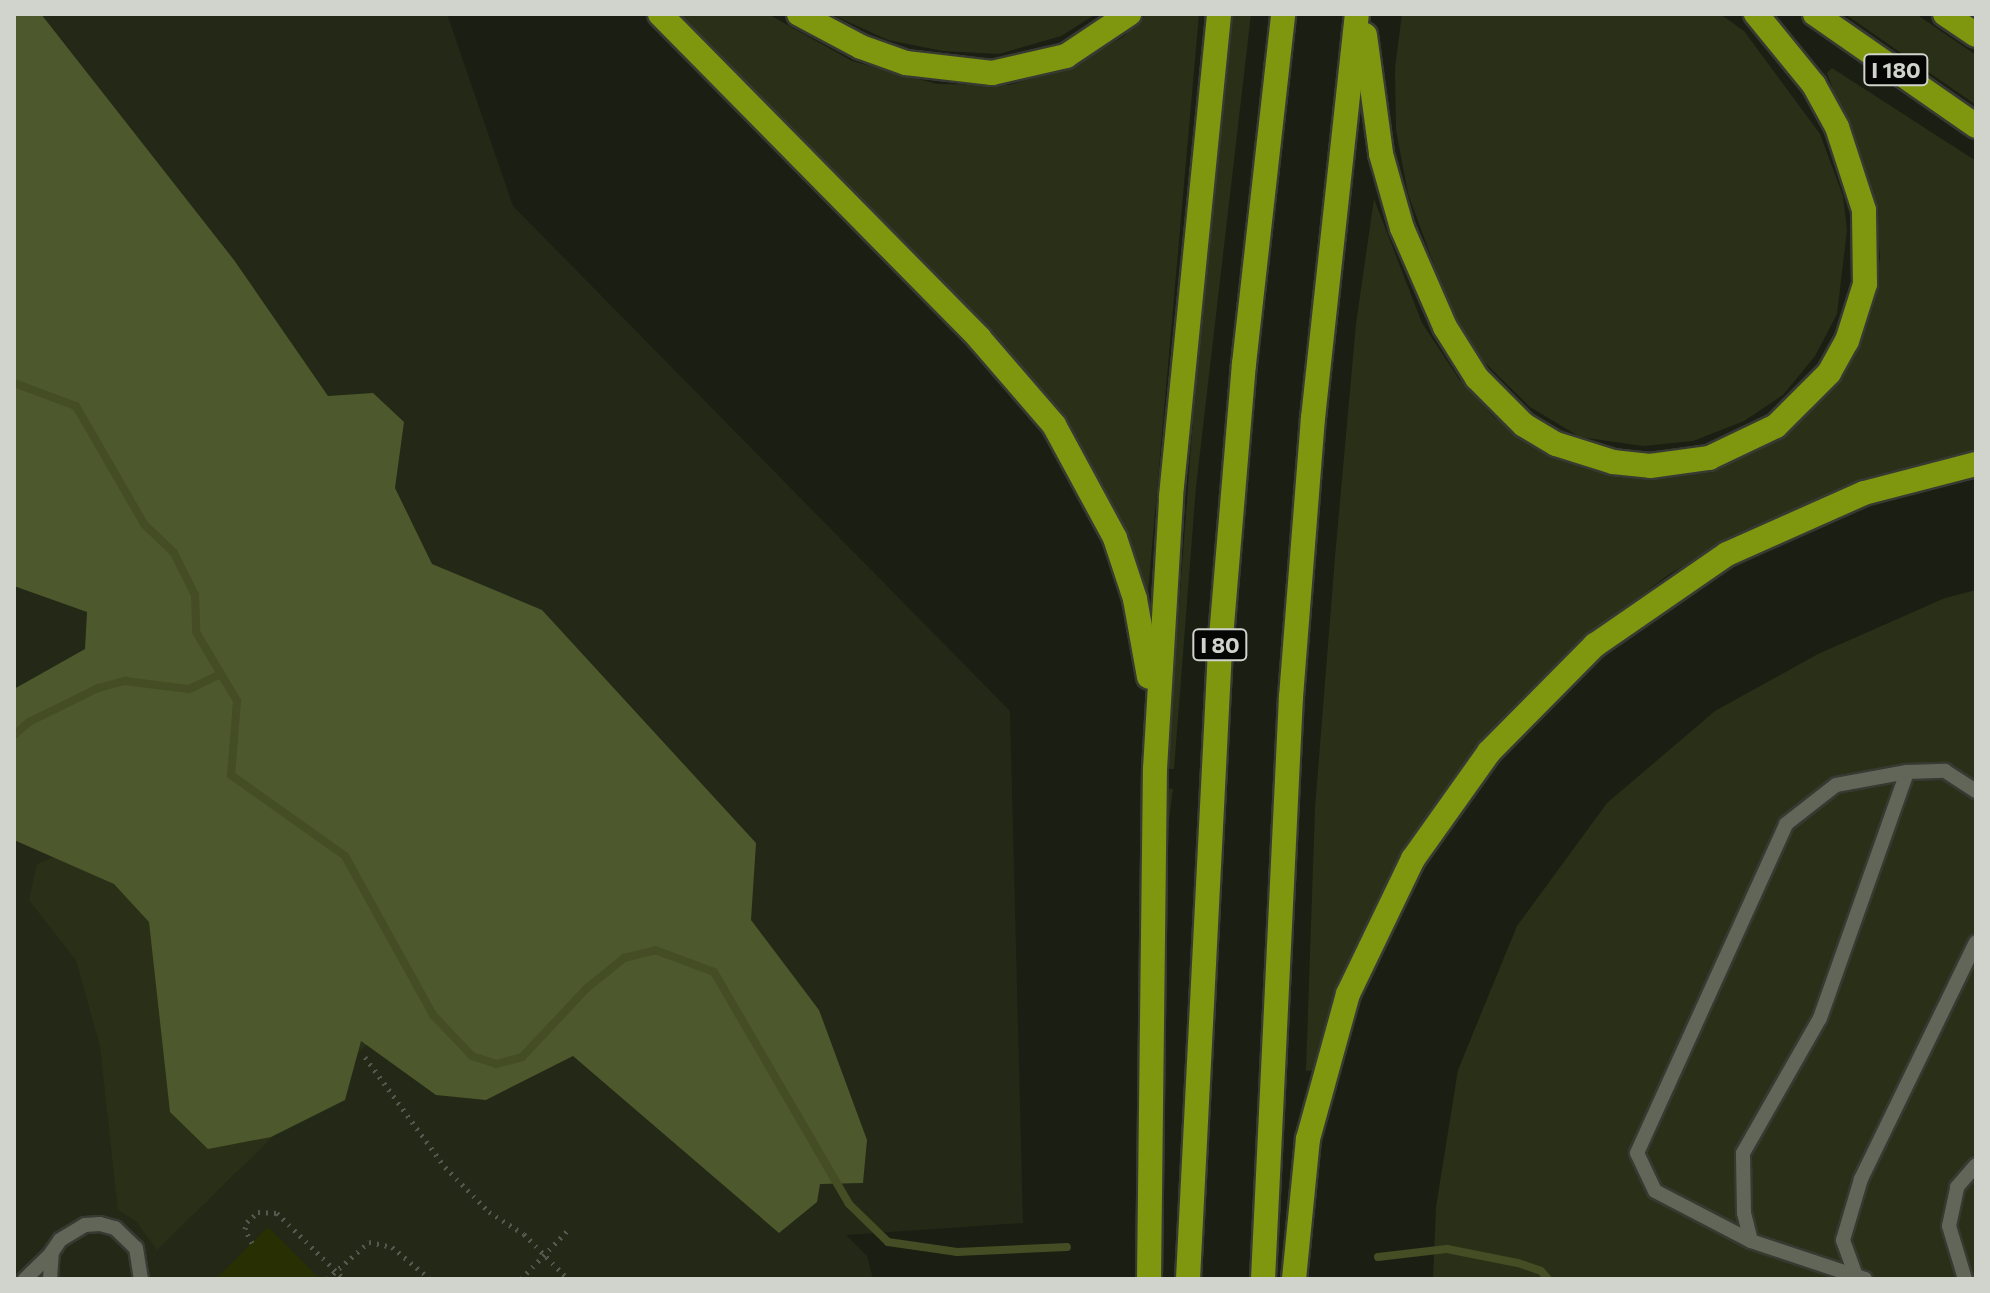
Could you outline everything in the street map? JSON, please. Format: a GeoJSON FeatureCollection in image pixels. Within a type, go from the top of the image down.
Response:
{"type":"FeatureCollection","features":[{"type":"Feature","properties":{"kind":"highway"},"geometry":{"type":"LineString","coordinates":[[660,14],[989,349],[1054,425],[1093,491],[1135,599],[1148,653],[1155,769]]}},
{"type":"Feature","properties":{"kind":"highway"},"geometry":{"type":"LineString","coordinates":[[799,14],[861,47],[906,63],[992,73],[1066,56],[1129,14]]}},
{"type":"Feature","properties":{"kind":"highway"},"geometry":{"type":"LineString","coordinates":[[1149,1279],[1155,769],[1171,496],[1219,14]]}},
{"type":"Feature","properties":{"kind":"highway","name":"I 80"},"geometry":{"type":"LineString","coordinates":[[1188,1279],[1220,649],[1244,364],[1283,14]]}},
{"type":"Feature","properties":{"kind":"highway"},"geometry":{"type":"LineString","coordinates":[[1263,1279],[1291,697],[1313,418],[1357,14]]}},
{"type":"Feature","properties":{"kind":"highway"},"geometry":{"type":"LineString","coordinates":[[1365,14],[1374,113],[1402,228],[1421,278],[1469,365],[1496,400],[1556,444],[1613,462],[1650,466],[1709,458],[1776,426],[1829,373],[1847,341],[1865,284],[1864,210],[1837,127],[1814,85],[1756,14]]}},
{"type":"Feature","properties":{"kind":"highway","name":"I 180"},"geometry":{"type":"LineString","coordinates":[[1815,14],[1976,126]]}},
{"type":"Feature","properties":{"kind":"highway"},"geometry":{"type":"LineString","coordinates":[[1945,14],[1976,35]]}},
{"type":"Feature","properties":{"kind":"highway"},"geometry":{"type":"LineString","coordinates":[[1294,1279],[1308,1139],[1348,994],[1413,859],[1489,752],[1595,645],[1727,554],[1864,493],[1976,464]]}},
{"type":"Feature","properties":{"kind":"lane"},"geometry":{"type":"LineString","coordinates":[[1860,1277],[1751,1241],[1655,1191],[1637,1153],[1786,824],[1836,785],[1907,772],[1945,771],[1976,791]]}},
{"type":"Feature","properties":{"kind":"lane"},"geometry":{"type":"LineString","coordinates":[[1751,1241],[1744,1213],[1743,1153],[1820,1018],[1907,772]]}},
{"type":"Feature","properties":{"kind":"lane"},"geometry":{"type":"LineString","coordinates":[[1860,1277],[1843,1240],[1861,1179],[1976,942]]}},
{"type":"Feature","properties":{"kind":"lane"},"geometry":{"type":"LineString","coordinates":[[1965,1279],[1949,1226],[1957,1187],[1976,1165]]}},
{"type":"Feature","properties":{"kind":"lane"},"geometry":{"type":"LineString","coordinates":[[25,1279],[72,1230],[85,1225],[115,1228],[136,1248],[141,1279]]}},
{"type":"Feature","properties":{"kind":"lane"},"geometry":{"type":"LineString","coordinates":[[50,1279],[52,1252]]}},
{"type":"Feature","properties":{"kind":"path"},"geometry":{"type":"LineString","coordinates":[[365,1057],[445,1167],[489,1212],[545,1255],[568,1279]]}},
{"type":"Feature","properties":{"kind":"path"},"geometry":{"type":"LineString","coordinates":[[252,1243],[245,1229],[247,1222],[258,1212],[277,1213],[344,1279]]}},
{"type":"Feature","properties":{"kind":"path"},"geometry":{"type":"LineString","coordinates":[[521,1279],[569,1229]]}},
{"type":"Feature","properties":{"kind":"path"},"geometry":{"type":"LineString","coordinates":[[327,1279],[359,1247],[381,1243],[401,1252],[430,1279]]}},
{"type":"Feature","properties":{"kind":"shaded area"},"geometry":{"type":"Polygon","coordinates":[[[14,14],[447,14],[513,206],[1010,711],[1023,1223],[846,1235],[867,1256],[873,1279],[14,1279],[14,14]]]}},
{"type":"Feature","properties":{"kind":"shaded area"},"geometry":{"type":"Polygon","coordinates":[[[671,14],[768,14],[852,61],[937,84],[1009,85],[1068,68],[1123,37],[1147,14],[1199,14],[1146,615],[1075,448],[671,14]]]}},
{"type":"Feature","properties":{"kind":"shaded area"},"geometry":{"type":"Polygon","coordinates":[[[831,14],[1096,14],[1061,36],[999,54],[943,51],[888,40],[831,14]]]}},
{"type":"Feature","properties":{"kind":"shaded area"},"geometry":{"type":"Polygon","coordinates":[[[1233,14],[1251,14],[1196,487],[1174,769],[1167,769],[1198,351],[1233,14]]]}},
{"type":"Feature","properties":{"kind":"shaded area"},"geometry":{"type":"Polygon","coordinates":[[[1402,14],[1720,14],[1744,31],[1820,134],[1843,196],[1847,230],[1837,314],[1815,356],[1783,395],[1744,421],[1693,441],[1643,446],[1580,437],[1530,407],[1479,357],[1453,316],[1408,194],[1396,130],[1395,68],[1402,14]]]}},
{"type":"Feature","properties":{"kind":"shaded area"},"geometry":{"type":"Polygon","coordinates":[[[1845,14],[1916,14],[1976,55],[1976,105],[1845,14]]]}},
{"type":"Feature","properties":{"kind":"shaded area"},"geometry":{"type":"Polygon","coordinates":[[[1832,68],[1976,161],[1976,451],[1888,472],[1735,536],[1668,575],[1596,629],[1468,760],[1424,823],[1375,911],[1316,1070],[1306,1071],[1315,808],[1356,324],[1374,199],[1422,323],[1459,379],[1495,418],[1553,455],[1591,470],[1641,477],[1704,470],[1754,452],[1829,391],[1860,345],[1873,307],[1880,257],[1875,201],[1827,73],[1832,68]]]}},
{"type":"Feature","properties":{"kind":"shaded area"},"geometry":{"type":"Polygon","coordinates":[[[1976,590],[1976,1279],[1433,1279],[1436,1207],[1458,1070],[1517,926],[1607,803],[1715,711],[1818,654],[1945,598],[1976,590]]]}},
{"type":"Feature","properties":{"kind":"shaded area"},"geometry":{"type":"Polygon","coordinates":[[[264,771],[485,929],[157,1250],[136,1221],[118,1210],[100,1046],[76,960],[29,900],[37,864],[264,771]]]}},
{"type":"Feature","properties":{"kind":"shaded area"},"geometry":{"type":"Polygon","coordinates":[[[1165,788],[1173,789],[1157,918],[1149,917],[1165,788]]]}},
{"type":"Feature","properties":{"kind":"green space"},"geometry":{"type":"Polygon","coordinates":[[[14,14],[41,14],[234,260],[328,396],[373,393],[404,422],[395,488],[432,564],[542,610],[756,843],[751,920],[819,1010],[867,1140],[863,1183],[820,1184],[817,1202],[779,1233],[573,1056],[486,1100],[436,1095],[361,1041],[345,1100],[271,1137],[208,1149],[170,1112],[149,922],[114,884],[14,840],[14,689],[85,649],[87,612],[14,586],[14,14]]]}},
{"type":"Feature","properties":{"kind":"building"},"geometry":{"type":"Polygon","coordinates":[[[268,1227],[320,1279],[216,1279],[268,1227]]]}},
{"type":"Feature","properties":{"kind":"waterway"},"geometry":{"type":"LineString","coordinates":[[14,383],[76,406],[144,524],[174,553],[195,595],[196,632],[221,674]]}},
{"type":"Feature","properties":{"kind":"waterway"},"geometry":{"type":"LineString","coordinates":[[14,735],[29,722],[98,688],[125,681],[189,689],[221,674],[237,701],[231,775],[345,856],[433,1015],[472,1056],[496,1064],[522,1057],[587,988],[624,958],[655,950],[714,972],[849,1204],[888,1242],[957,1252],[1067,1247]]}},
{"type":"Feature","properties":{"kind":"waterway"},"geometry":{"type":"LineString","coordinates":[[1378,1257],[1447,1249],[1518,1263],[1541,1271],[1548,1279]]}}]}
